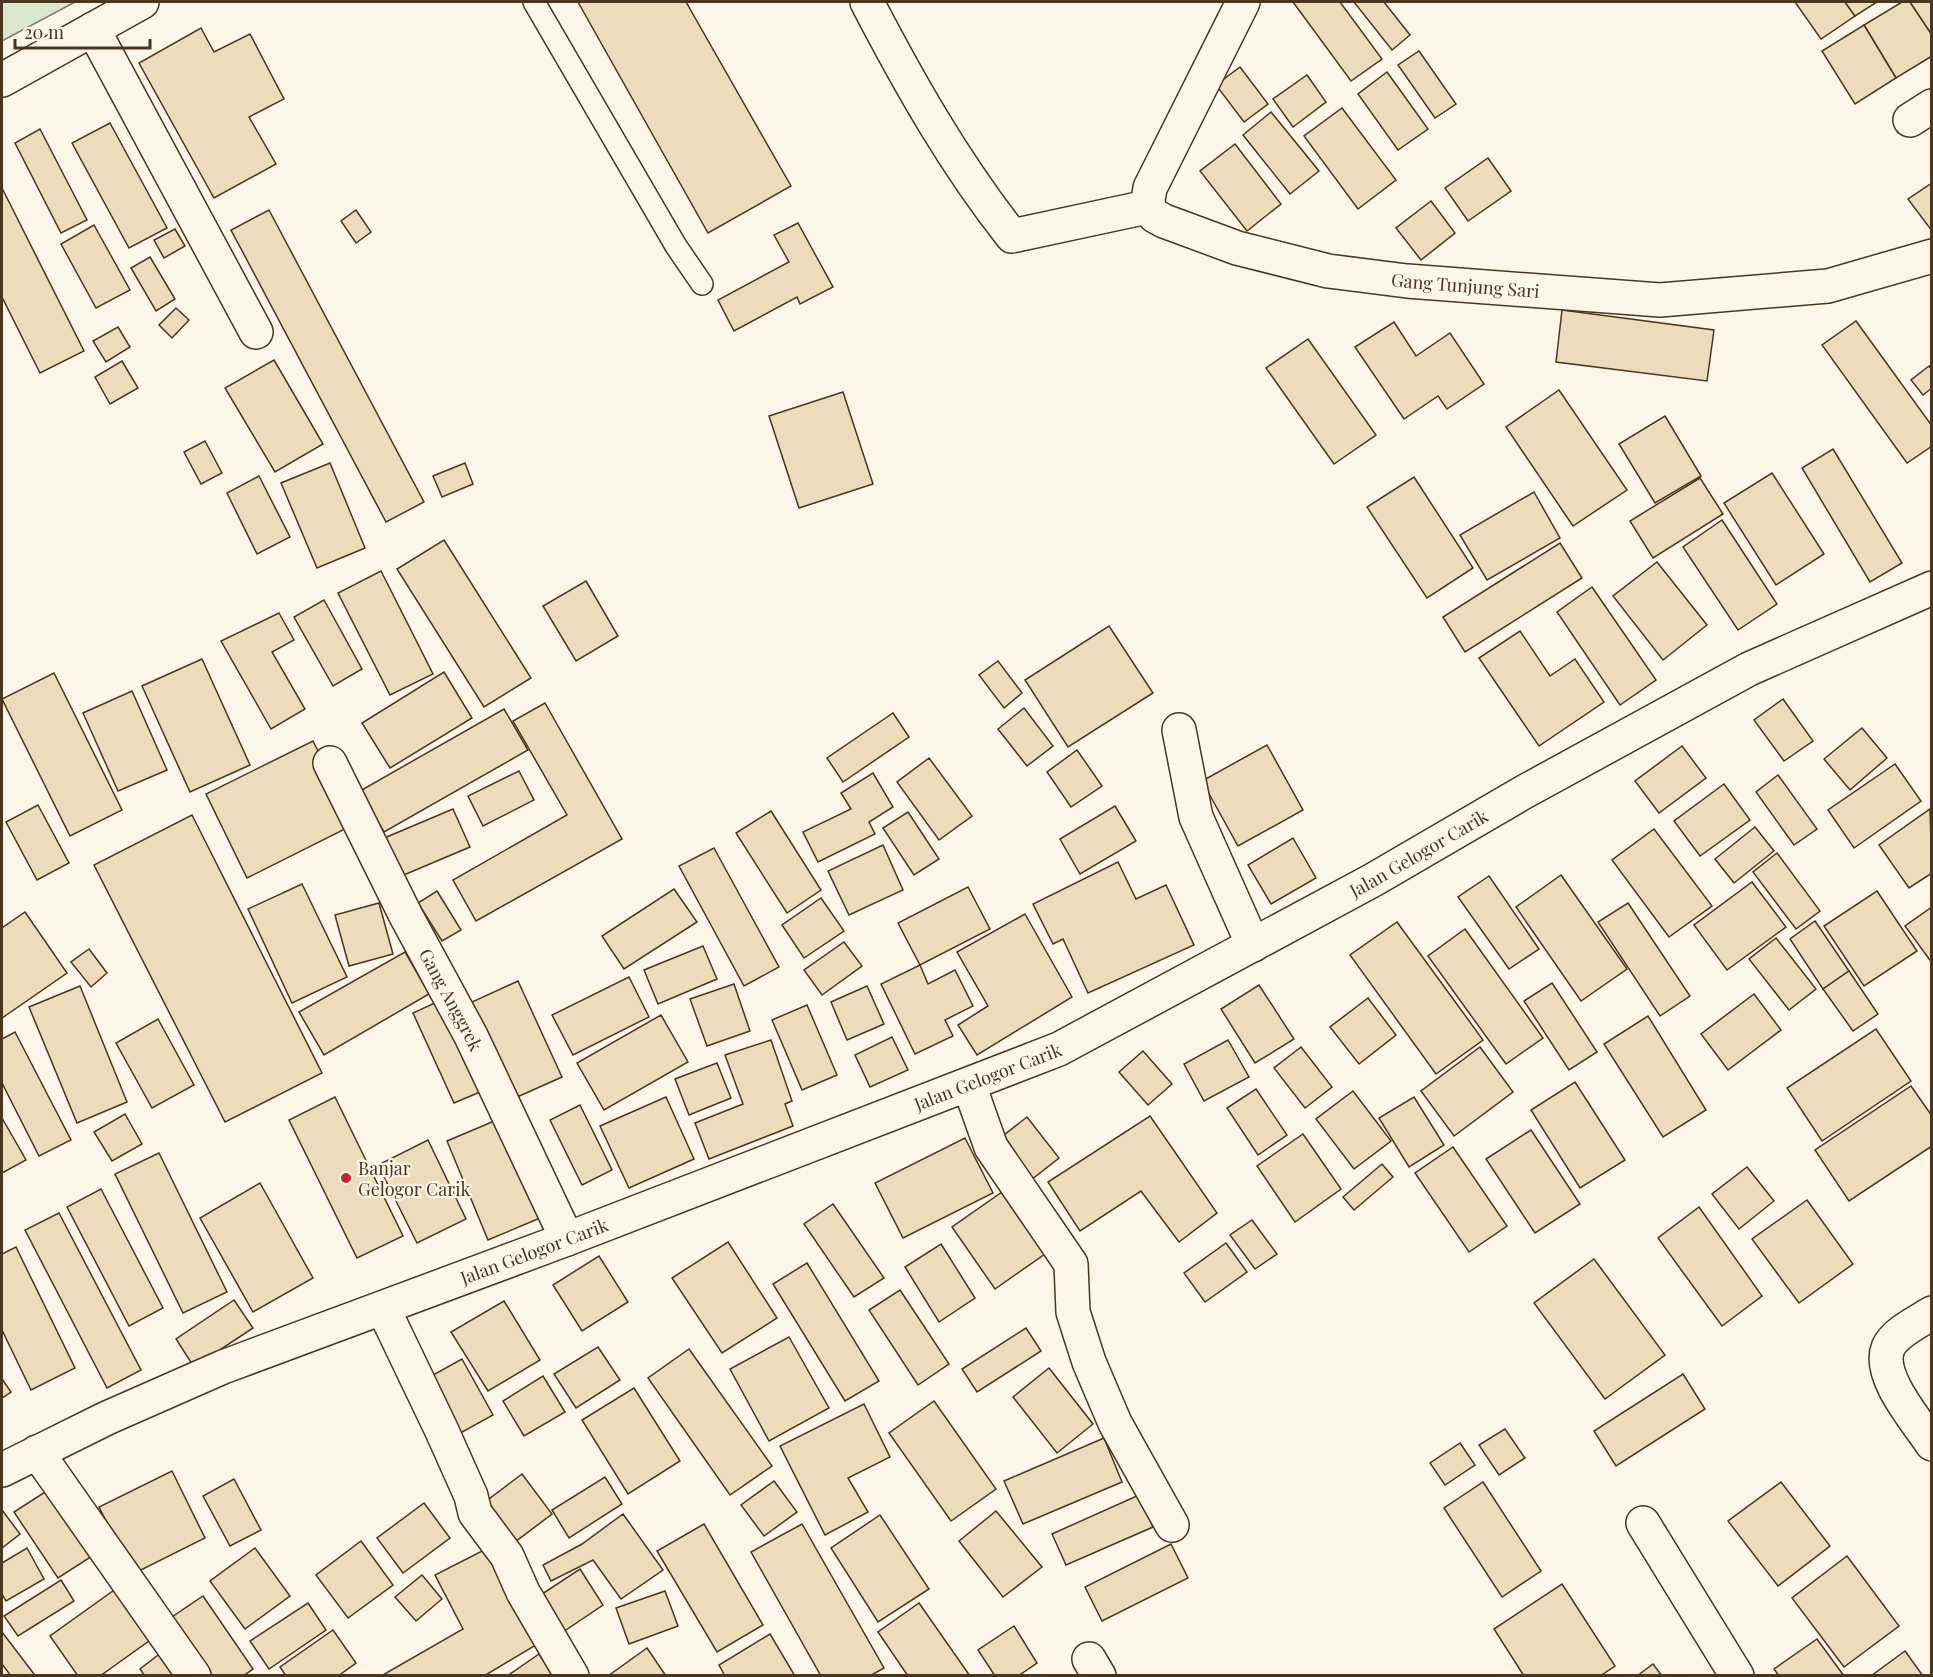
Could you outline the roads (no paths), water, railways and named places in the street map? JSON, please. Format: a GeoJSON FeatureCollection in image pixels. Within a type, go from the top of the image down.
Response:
{"type":"FeatureCollection","features":[{"type":"Feature","properties":{"kind":"street"},"geometry":{"type":"LineString","coordinates":[[2,80],[142,2]]}},
{"type":"Feature","properties":{"kind":"street"},"geometry":{"type":"LineString","coordinates":[[867,2],[911,83],[986,203],[1011,236],[1147,207],[1150,188],[1244,2]]}},
{"type":"Feature","properties":{"kind":"street"},"geometry":{"type":"LineString","coordinates":[[93,29],[256,332]]}},
{"type":"Feature","properties":{"kind":"street","name":"Gang Tunjung Sari"},"geometry":{"type":"LineString","coordinates":[[1147,207],[1155,216],[1164,221],[1237,248],[1328,271],[1407,282],[1660,300],[1828,286],[1932,256]]}},
{"type":"Feature","properties":{"kind":"street","name":"Jalan Gelogor Carik"},"geometry":{"type":"LineString","coordinates":[[2,1470],[106,1418],[223,1367],[567,1239],[1059,1049],[1373,880],[1524,792],[1749,669],[1932,588]]}},
{"type":"Feature","properties":{"kind":"street"},"geometry":{"type":"LineString","coordinates":[[1179,730],[1196,817],[1252,945]]}},
{"type":"Feature","properties":{"kind":"street","name":"Gang Anggrek"},"geometry":{"type":"LineString","coordinates":[[330,763],[405,916],[471,1036],[567,1239]]}},
{"type":"Feature","properties":{"kind":"street"},"geometry":{"type":"LineString","coordinates":[[969,1085],[991,1147],[1071,1264],[1073,1312],[1089,1362],[1115,1423],[1172,1525]]}},
{"type":"Feature","properties":{"kind":"street"},"geometry":{"type":"LineString","coordinates":[[382,1308],[434,1412],[471,1496],[475,1514],[507,1556],[523,1592],[572,1676]]}},
{"type":"Feature","properties":{"kind":"street"},"geometry":{"type":"LineString","coordinates":[[1932,1313],[1888,1347],[1886,1365],[1891,1381],[1932,1444]]}},
{"type":"Feature","properties":{"kind":"street"},"geometry":{"type":"LineString","coordinates":[[37,1452],[194,1676]]}},
{"type":"Feature","properties":{"kind":"street"},"geometry":{"type":"LineString","coordinates":[[1643,1523],[1737,1676]]}},
{"type":"Feature","properties":{"kind":"lane"},"geometry":{"type":"LineString","coordinates":[[534,2],[676,246],[702,284]]}},
{"type":"Feature","properties":{"kind":"place","name":"Banjar Gelogor Carik"},"geometry":{"type":"Point","coordinates":[346,1178]}}]}
